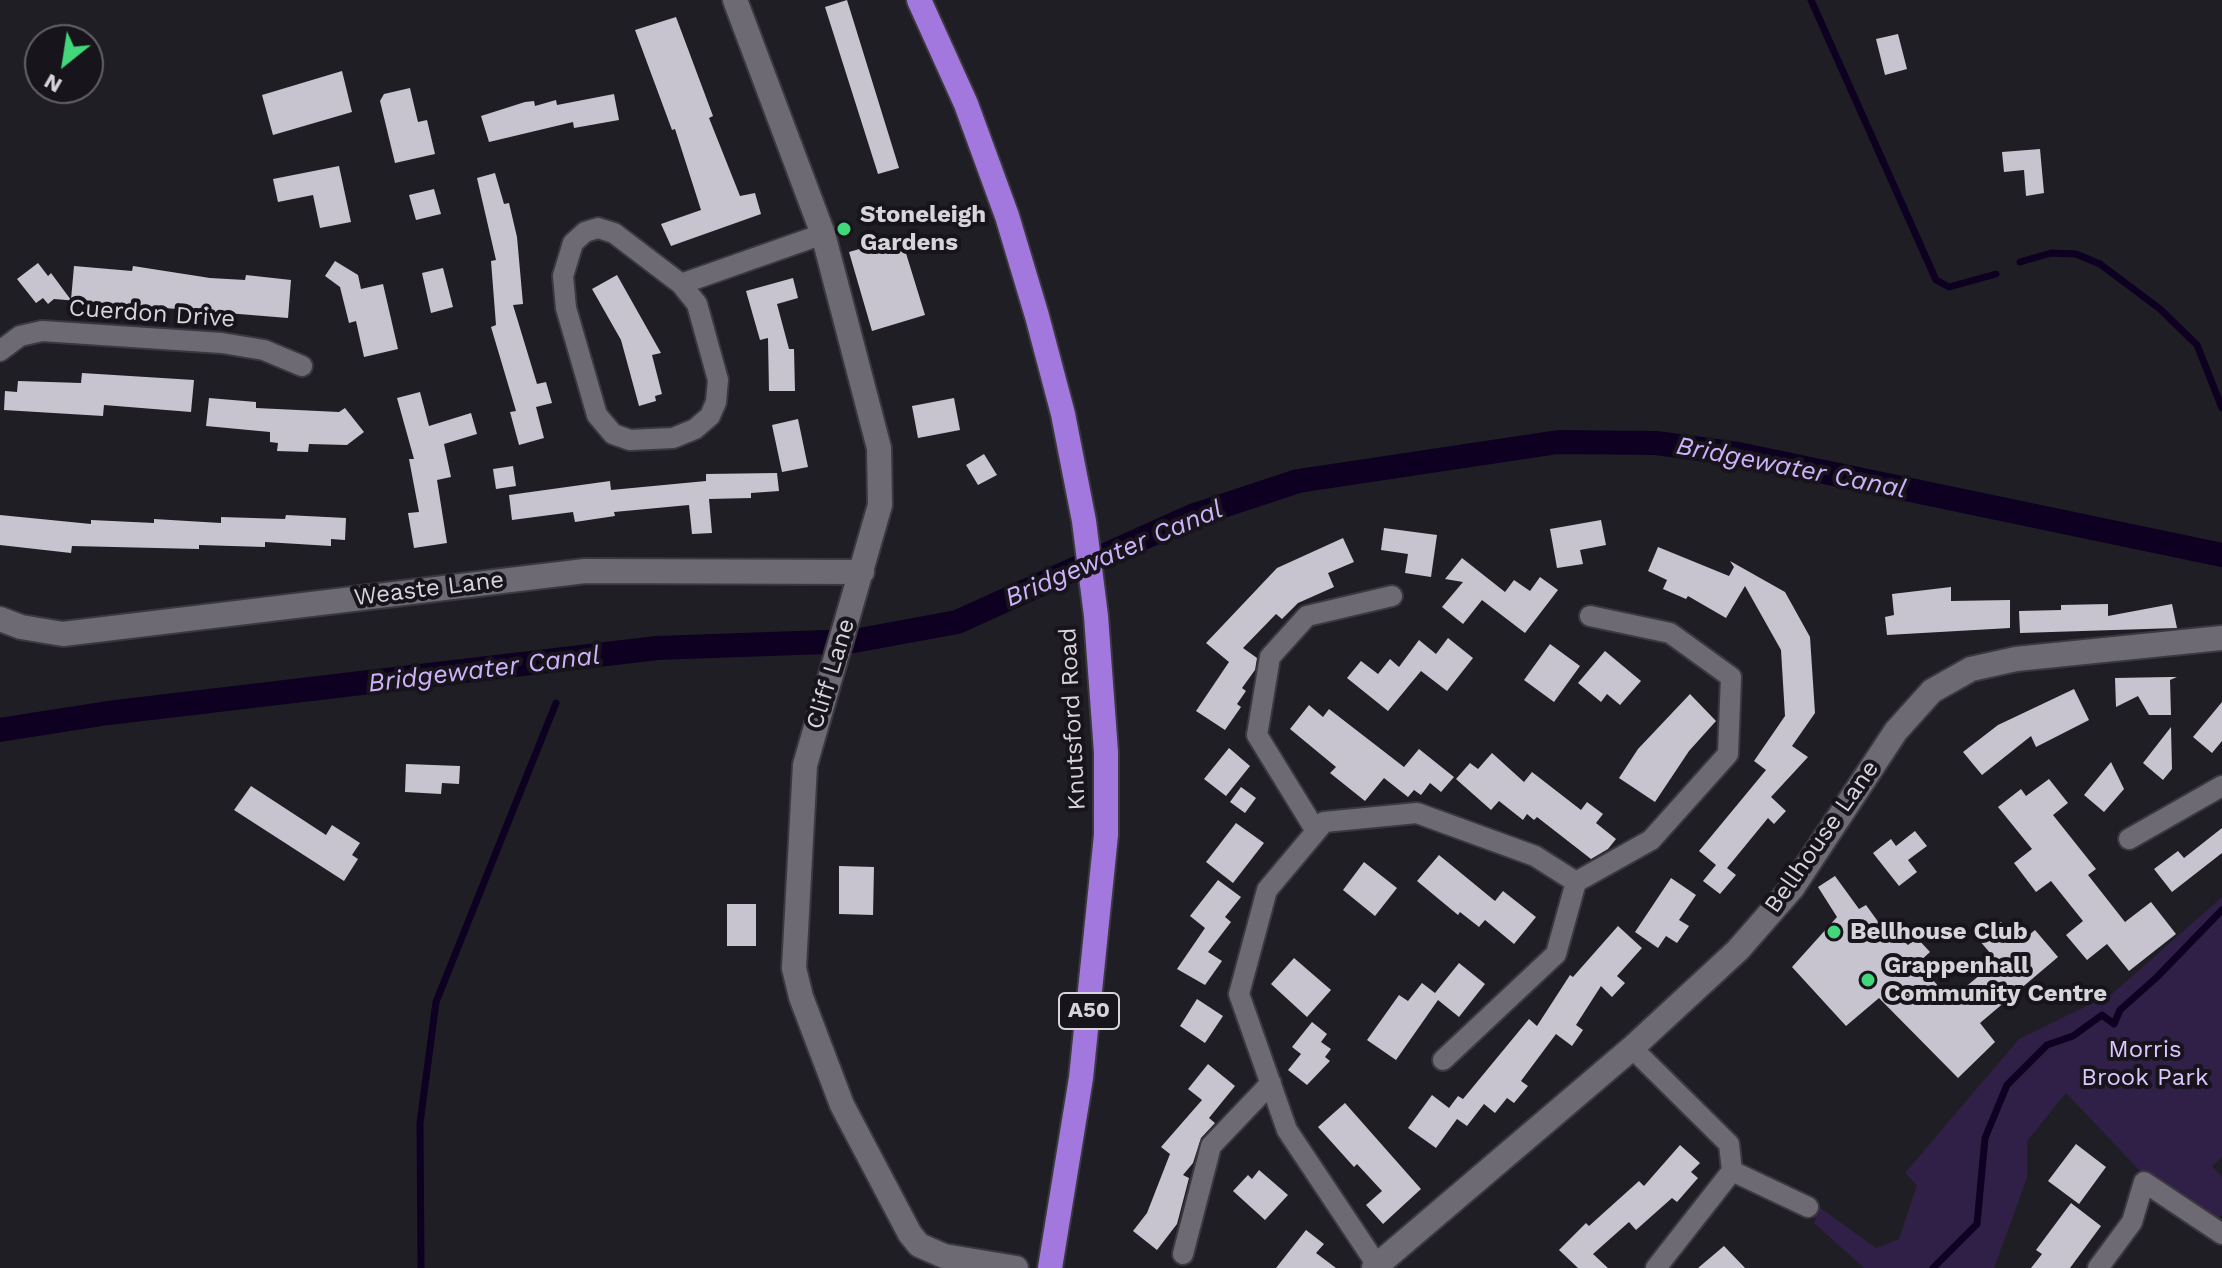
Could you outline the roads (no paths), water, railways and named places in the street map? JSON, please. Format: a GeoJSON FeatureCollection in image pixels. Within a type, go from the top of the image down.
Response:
{"type":"FeatureCollection","features":[{"type":"Feature","properties":{"kind":"highway","name":"Knutsford Road"},"geometry":{"type":"LineString","coordinates":[[919,0],[966,104],[1007,216],[1063,414],[1084,521],[1096,616],[1106,752],[1106,835],[1081,1078],[1050,1268]]}},
{"type":"Feature","properties":{"kind":"street","name":"Cliff Lane"},"geometry":{"type":"LineString","coordinates":[[735,0],[823,234],[879,448],[880,505],[816,716],[805,765],[800,797],[794,968],[801,997],[842,1105],[910,1234],[919,1245],[944,1256],[1016,1268]]}},
{"type":"Feature","properties":{"kind":"street"},"geometry":{"type":"LineString","coordinates":[[598,228],[614,233],[681,284],[697,304],[718,380],[716,402],[710,416],[695,429],[673,438],[630,440],[613,434],[597,415],[566,308],[563,276],[566,257],[585,232],[598,228]]}},
{"type":"Feature","properties":{"kind":"street"},"geometry":{"type":"LineString","coordinates":[[681,284],[823,234]]}},
{"type":"Feature","properties":{"kind":"street","name":"Cuerdon Drive"},"geometry":{"type":"LineString","coordinates":[[0,351],[20,336],[42,331],[222,343],[264,350],[302,366]]}},
{"type":"Feature","properties":{"kind":"street","name":"Weaste Lane"},"geometry":{"type":"LineString","coordinates":[[0,619],[21,627],[63,634],[585,571],[862,572]]}},
{"type":"Feature","properties":{"kind":"street"},"geometry":{"type":"LineString","coordinates":[[1316,831],[1257,735],[1270,657],[1307,616],[1392,596]]}},
{"type":"Feature","properties":{"kind":"street"},"geometry":{"type":"LineString","coordinates":[[1443,1060],[1556,954],[1576,882],[1651,840],[1728,754],[1731,677],[1670,633],[1590,616]]}},
{"type":"Feature","properties":{"kind":"street","name":"Bellhouse Lane"},"geometry":{"type":"LineString","coordinates":[[1375,1266],[1632,1048],[1738,950],[1793,887],[1896,731],[1932,691],[1971,669],[2016,659],[2222,638]]}},
{"type":"Feature","properties":{"kind":"street"},"geometry":{"type":"LineString","coordinates":[[2129,839],[2222,786]]}},
{"type":"Feature","properties":{"kind":"street"},"geometry":{"type":"LineString","coordinates":[[1375,1266],[1287,1130],[1239,994],[1267,890],[1324,822],[1417,813],[1535,856],[1576,882]]}},
{"type":"Feature","properties":{"kind":"street"},"geometry":{"type":"LineString","coordinates":[[1632,1048],[1729,1144],[1732,1171],[1656,1268]]}},
{"type":"Feature","properties":{"kind":"street"},"geometry":{"type":"LineString","coordinates":[[1183,1254],[1211,1146],[1271,1083]]}},
{"type":"Feature","properties":{"kind":"street"},"geometry":{"type":"LineString","coordinates":[[1732,1171],[1808,1207]]}},
{"type":"Feature","properties":{"kind":"street"},"geometry":{"type":"LineString","coordinates":[[2098,1268],[2132,1222],[2144,1182],[2222,1234]]}},
{"type":"Feature","properties":{"kind":"waterway"},"geometry":{"type":"LineString","coordinates":[[1811,0],[1936,280],[1949,287],[1996,274]]}},
{"type":"Feature","properties":{"kind":"waterway"},"geometry":{"type":"LineString","coordinates":[[2020,262],[2051,253],[2076,254],[2100,264],[2160,309],[2197,345],[2222,408]]}},
{"type":"Feature","properties":{"kind":"waterway","name":"Bridgewater Canal"},"geometry":{"type":"LineString","coordinates":[[0,730],[108,713],[657,648],[854,641],[957,622],[1192,516],[1298,481],[1558,442],[1656,443],[1738,454],[2222,555]]}},
{"type":"Feature","properties":{"kind":"waterway"},"geometry":{"type":"LineString","coordinates":[[421,1268],[420,1123],[436,1002],[556,703]]}},
{"type":"Feature","properties":{"kind":"waterway"},"geometry":{"type":"LineString","coordinates":[[1933,1268],[1977,1224],[1985,1138],[2007,1085],[2047,1045],[2073,1036],[2102,1015],[2114,1024],[2120,1010],[2222,910]]}},
{"type":"Feature","properties":{"kind":"place","name":"Stoneleigh Gardens"},"geometry":{"type":"Point","coordinates":[844,229]}},
{"type":"Feature","properties":{"kind":"place","name":"Bellhouse Club"},"geometry":{"type":"Point","coordinates":[1834,932]}},
{"type":"Feature","properties":{"kind":"place","name":"Grappenhall Community Centre"},"geometry":{"type":"Point","coordinates":[1868,980]}},
{"type":"Feature","properties":{"kind":"park label","name":"Morris Brook Park"},"geometry":{"type":"Point","coordinates":[2145,1064]}}]}
